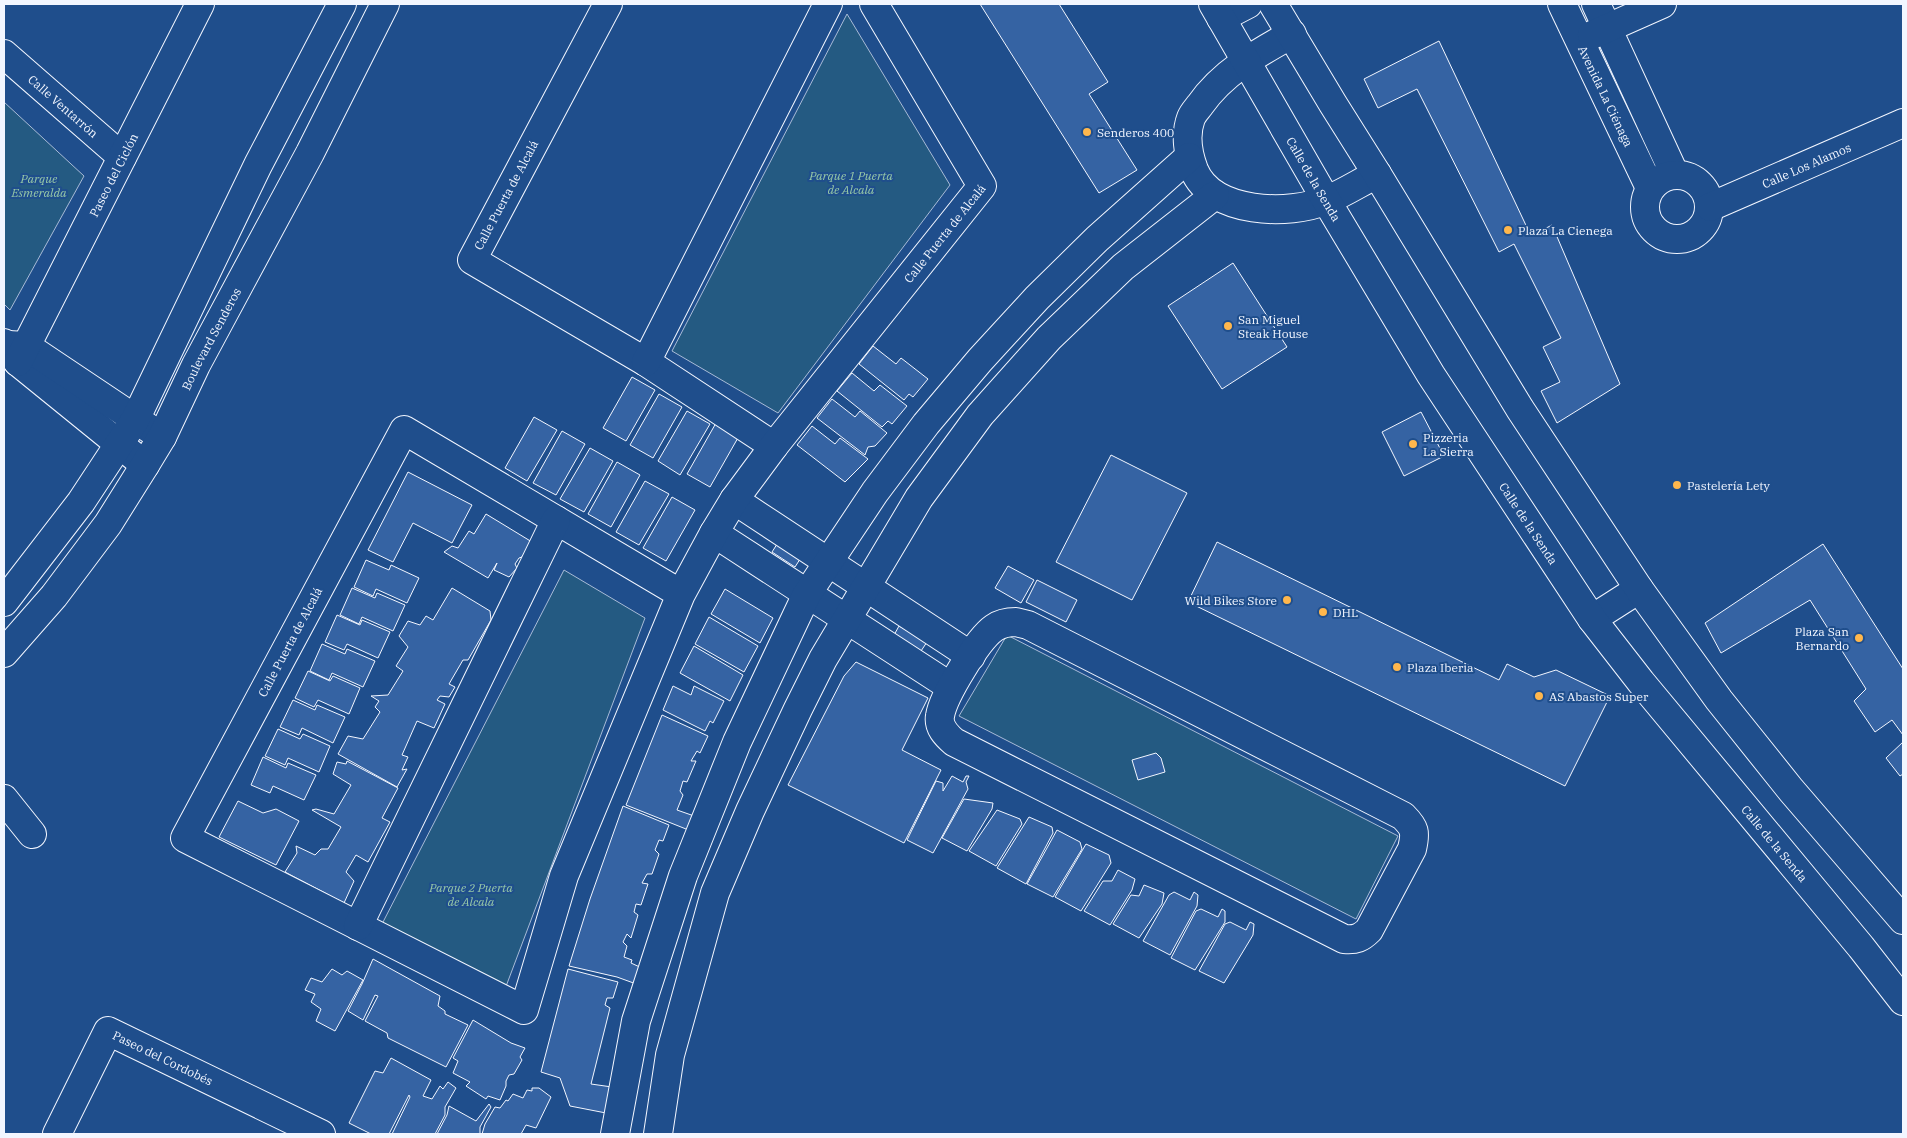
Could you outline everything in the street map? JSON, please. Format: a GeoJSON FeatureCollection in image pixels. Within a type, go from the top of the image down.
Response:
{"type":"FeatureCollection","features":[{"type":"Feature","properties":{"kind":"street","name":"Paseo del Ciclón"},"geometry":{"type":"LineString","coordinates":[[13,349],[122,157],[200,4]]}},
{"type":"Feature","properties":{"kind":"street"},"geometry":{"type":"LineString","coordinates":[[4,602],[81,502],[135,420],[258,164],[342,4]]}},
{"type":"Feature","properties":{"kind":"street","name":"Boulevard Senderos"},"geometry":{"type":"LineString","coordinates":[[4,653],[54,596],[108,524],[162,437],[196,365],[310,153],[385,4]]}},
{"type":"Feature","properties":{"kind":"street","name":"Calle Puerta de Alcalá"},"geometry":{"type":"LineString","coordinates":[[608,4],[472,260],[646,362],[774,446]]}},
{"type":"Feature","properties":{"kind":"street"},"geometry":{"type":"LineString","coordinates":[[646,362],[828,4]]}},
{"type":"Feature","properties":{"kind":"street","name":"Calle Puerta de Alcalá"},"geometry":{"type":"LineString","coordinates":[[681,594],[404,430],[185,838],[524,1010],[564,876],[681,594],[714,533],[734,500],[774,446],[982,186],[874,4]]}},
{"type":"Feature","properties":{"kind":"street"},"geometry":{"type":"LineString","coordinates":[[1217,11],[1248,4]]}},
{"type":"Feature","properties":{"kind":"street"},"geometry":{"type":"LineString","coordinates":[[1273,4],[1520,409],[1639,589],[1718,700],[1791,790],[1903,920]]}},
{"type":"Feature","properties":{"kind":"street","name":"Avenida La Ciénaga"},"geometry":{"type":"LineString","coordinates":[[1562,4],[1650,188]]}},
{"type":"Feature","properties":{"kind":"street"},"geometry":{"type":"LineString","coordinates":[[1596,4],[1675,175]]}},
{"type":"Feature","properties":{"kind":"street"},"geometry":{"type":"LineString","coordinates":[[1579,41],[1662,4]]}},
{"type":"Feature","properties":{"kind":"street","name":"Calle de la Senda"},"geometry":{"type":"LineString","coordinates":[[1217,11],[1326,200],[1431,375],[1592,619],[1641,682],[1903,1000]]}},
{"type":"Feature","properties":{"kind":"street"},"geometry":{"type":"LineString","coordinates":[[1292,34],[1246,60],[1210,91],[1192,117],[1188,132],[1189,157],[1197,178],[1215,195],[1244,206],[1270,209],[1292,208],[1326,200],[1377,174]]}},
{"type":"Feature","properties":{"kind":"street","name":"Calle Ventarrón"},"geometry":{"type":"LineString","coordinates":[[4,54],[122,157]]}},
{"type":"Feature","properties":{"kind":"street","name":"Calle Los Alamos"},"geometry":{"type":"LineString","coordinates":[[1710,207],[1903,123]]}},
{"type":"Feature","properties":{"kind":"street"},"geometry":{"type":"LineString","coordinates":[[615,1134],[636,1021],[683,876],[737,742],[807,594],[876,492],[932,417],[980,360],[1037,298],[1097,238],[1189,157]]}},
{"type":"Feature","properties":{"kind":"street"},"geometry":{"type":"LineString","coordinates":[[1675,175],[1688,176],[1700,183],[1708,194],[1710,207],[1708,219],[1702,230],[1692,237],[1680,240],[1667,238],[1657,233],[1649,223],[1645,212],[1645,200],[1650,188],[1661,180],[1675,175]]}},
{"type":"Feature","properties":{"kind":"street"},"geometry":{"type":"LineString","coordinates":[[658,1134],[670,1055],[715,893],[750,811],[798,709],[823,659],[866,586],[919,498],[980,415],[1049,338],[1123,267],[1215,195]]}},
{"type":"Feature","properties":{"kind":"street"},"geometry":{"type":"LineString","coordinates":[[1097,238],[1123,267]]}},
{"type":"Feature","properties":{"kind":"street"},"geometry":{"type":"LineString","coordinates":[[13,349],[162,437]]}},
{"type":"Feature","properties":{"kind":"street"},"geometry":{"type":"LineString","coordinates":[[13,349],[120,444],[146,464]]}},
{"type":"Feature","properties":{"kind":"street"},"geometry":{"type":"LineString","coordinates":[[734,500],[971,656]]}},
{"type":"Feature","properties":{"kind":"street"},"geometry":{"type":"LineString","coordinates":[[81,502],[108,524]]}},
{"type":"Feature","properties":{"kind":"street"},"geometry":{"type":"LineString","coordinates":[[358,926],[556,520]]}},
{"type":"Feature","properties":{"kind":"street"},"geometry":{"type":"LineString","coordinates":[[714,533],[951,687]]}},
{"type":"Feature","properties":{"kind":"street"},"geometry":{"type":"LineString","coordinates":[[1592,619],[1639,589]]}},
{"type":"Feature","properties":{"kind":"street"},"geometry":{"type":"LineString","coordinates":[[1016,622],[1028,625],[1403,816],[1412,825],[1415,834],[1412,848],[1369,930],[1362,937],[1355,940],[1344,939],[954,742],[945,734],[940,716],[951,687],[986,635],[994,628],[1003,623],[1016,622]]}},
{"type":"Feature","properties":{"kind":"street"},"geometry":{"type":"LineString","coordinates":[[4,800],[32,834]]}},
{"type":"Feature","properties":{"kind":"street","name":"Paseo del Cordobés"},"geometry":{"type":"LineString","coordinates":[[57,1134],[108,1032],[321,1134]]}},
{"type":"Feature","properties":{"kind":"green space","name":"Parque 1 Puerta de Alcala"},"geometry":{"type":"Polygon","coordinates":[[[847,14],[950,185],[778,413],[672,351],[847,14]]]}},
{"type":"Feature","properties":{"kind":"green space","name":"Parque Esmeralda"},"geometry":{"type":"Polygon","coordinates":[[[4,102],[84,176],[10,310],[4,304],[4,102]]]}},
{"type":"Feature","properties":{"kind":"green space","name":"Parque 2 Puerta de Alcala"},"geometry":{"type":"Polygon","coordinates":[[[564,570],[645,618],[505,989],[382,924],[564,570]]]}},
{"type":"Feature","properties":{"kind":"green space"},"geometry":{"type":"Polygon","coordinates":[[[1007,635],[1398,836],[1356,919],[959,716],[1007,635]]]}},
{"type":"Feature","properties":{"kind":"building","name":"Senderos 400"},"geometry":{"type":"Polygon","coordinates":[[[980,4],[1059,4],[1108,82],[1089,94],[1137,170],[1099,193],[980,4]]]}},
{"type":"Feature","properties":{"kind":"building","name":"Plaza La Cienega"},"geometry":{"type":"Polygon","coordinates":[[[1439,41],[1531,236],[1552,225],[1620,384],[1557,423],[1541,391],[1560,382],[1543,347],[1561,338],[1514,244],[1499,252],[1417,89],[1378,108],[1364,79],[1439,41]]]}},
{"type":"Feature","properties":{"kind":"building","name":"San Miguel Steak House"},"geometry":{"type":"Polygon","coordinates":[[[1233,263],[1287,347],[1222,389],[1168,306],[1233,263]]]}},
{"type":"Feature","properties":{"kind":"building"},"geometry":{"type":"Polygon","coordinates":[[[873,346],[896,364],[901,358],[928,379],[913,397],[909,394],[904,400],[859,364],[873,346]]]}},
{"type":"Feature","properties":{"kind":"building"},"geometry":{"type":"Polygon","coordinates":[[[852,373],[874,391],[880,385],[907,406],[892,424],[888,421],[882,427],[837,391],[852,373]]]}},
{"type":"Feature","properties":{"kind":"building"},"geometry":{"type":"Polygon","coordinates":[[[632,377],[655,390],[626,441],[603,428],[632,377]]]}},
{"type":"Feature","properties":{"kind":"building"},"geometry":{"type":"Polygon","coordinates":[[[659,394],[682,407],[653,458],[630,445],[659,394]]]}},
{"type":"Feature","properties":{"kind":"building"},"geometry":{"type":"Polygon","coordinates":[[[832,399],[855,417],[860,411],[887,433],[875,446],[868,447],[865,455],[817,418],[832,399]]]}},
{"type":"Feature","properties":{"kind":"building"},"geometry":{"type":"Polygon","coordinates":[[[687,411],[710,424],[680,475],[658,461],[687,411]]]}},
{"type":"Feature","properties":{"kind":"building","name":"Pizzeria La Sierra"},"geometry":{"type":"Polygon","coordinates":[[[1421,412],[1444,456],[1404,476],[1382,432],[1421,412]]]}},
{"type":"Feature","properties":{"kind":"building"},"geometry":{"type":"Polygon","coordinates":[[[534,417],[557,430],[527,481],[505,468],[534,417]]]}},
{"type":"Feature","properties":{"kind":"building"},"geometry":{"type":"Polygon","coordinates":[[[716,423],[739,436],[710,487],[687,474],[716,423]]]}},
{"type":"Feature","properties":{"kind":"building"},"geometry":{"type":"Polygon","coordinates":[[[812,426],[835,444],[840,438],[868,459],[845,482],[797,445],[812,426]]]}},
{"type":"Feature","properties":{"kind":"building"},"geometry":{"type":"Polygon","coordinates":[[[562,431],[585,444],[556,495],[533,483],[562,431]]]}},
{"type":"Feature","properties":{"kind":"building"},"geometry":{"type":"Polygon","coordinates":[[[590,448],[613,461],[584,512],[560,499],[590,448]]]}},
{"type":"Feature","properties":{"kind":"building"},"geometry":{"type":"Polygon","coordinates":[[[1111,455],[1187,493],[1132,600],[1056,562],[1111,455]]]}},
{"type":"Feature","properties":{"kind":"building"},"geometry":{"type":"Polygon","coordinates":[[[617,462],[640,475],[611,527],[588,514],[617,462]]]}},
{"type":"Feature","properties":{"kind":"building"},"geometry":{"type":"Polygon","coordinates":[[[408,472],[472,505],[452,543],[413,523],[393,562],[368,550],[408,472]]]}},
{"type":"Feature","properties":{"kind":"building"},"geometry":{"type":"Polygon","coordinates":[[[645,481],[669,494],[639,545],[616,532],[645,481]]]}},
{"type":"Feature","properties":{"kind":"building"},"geometry":{"type":"Polygon","coordinates":[[[672,497],[695,510],[666,561],[643,548],[672,497]]]}},
{"type":"Feature","properties":{"kind":"building"},"geometry":{"type":"Polygon","coordinates":[[[486,514],[532,542],[515,564],[517,568],[509,577],[494,570],[497,563],[488,578],[444,552],[452,546],[458,548],[469,531],[474,534],[486,514]]]}},
{"type":"Feature","properties":{"kind":"building"},"geometry":{"type":"Polygon","coordinates":[[[779,541],[802,556],[795,567],[772,552],[779,541]]]}},
{"type":"Feature","properties":{"kind":"building","name":"Plaza Iberia"},"geometry":{"type":"Polygon","coordinates":[[[1217,542],[1499,680],[1507,664],[1534,677],[1556,670],[1610,696],[1565,786],[1188,602],[1217,542]]]}},
{"type":"Feature","properties":{"kind":"building","name":"Plaza San Bernardo"},"geometry":{"type":"Polygon","coordinates":[[[1823,544],[1903,669],[1903,735],[1892,720],[1875,732],[1854,701],[1866,689],[1810,600],[1721,653],[1705,623],[1823,544]]]}},
{"type":"Feature","properties":{"kind":"building"},"geometry":{"type":"Polygon","coordinates":[[[366,560],[389,570],[391,565],[419,578],[407,603],[376,589],[373,596],[354,587],[366,560]]]}},
{"type":"Feature","properties":{"kind":"building"},"geometry":{"type":"Polygon","coordinates":[[[1008,566],[1034,580],[1021,603],[995,588],[1008,566]]]}},
{"type":"Feature","properties":{"kind":"building"},"geometry":{"type":"Polygon","coordinates":[[[1037,580],[1077,600],[1066,622],[1026,602],[1037,580]]]}},
{"type":"Feature","properties":{"kind":"building"},"geometry":{"type":"Polygon","coordinates":[[[352,588],[375,598],[377,593],[405,605],[393,631],[362,617],[359,624],[340,615],[352,588]]]}},
{"type":"Feature","properties":{"kind":"building"},"geometry":{"type":"Polygon","coordinates":[[[452,588],[490,611],[491,620],[468,660],[463,660],[449,684],[455,687],[449,697],[440,696],[437,700],[445,704],[434,728],[417,721],[402,755],[408,757],[402,770],[407,769],[397,787],[338,754],[348,736],[363,739],[380,712],[375,707],[379,701],[371,696],[388,695],[403,671],[396,666],[408,647],[399,636],[408,621],[420,625],[426,616],[433,620],[452,588]]]}},
{"type":"Feature","properties":{"kind":"building"},"geometry":{"type":"Polygon","coordinates":[[[725,589],[773,618],[760,643],[711,614],[725,589]]]}},
{"type":"Feature","properties":{"kind":"building"},"geometry":{"type":"Polygon","coordinates":[[[337,615],[360,625],[362,620],[390,632],[378,658],[347,644],[344,650],[325,642],[337,615]]]}},
{"type":"Feature","properties":{"kind":"building"},"geometry":{"type":"Polygon","coordinates":[[[709,617],[758,646],[744,672],[695,644],[709,617]]]}},
{"type":"Feature","properties":{"kind":"building"},"geometry":{"type":"Polygon","coordinates":[[[899,626],[927,642],[921,651],[894,635],[899,626]]]}},
{"type":"Feature","properties":{"kind":"building"},"geometry":{"type":"Polygon","coordinates":[[[322,644],[345,654],[347,649],[375,661],[363,687],[332,673],[329,680],[310,671],[322,644]]]}},
{"type":"Feature","properties":{"kind":"building"},"geometry":{"type":"Polygon","coordinates":[[[694,646],[743,675],[730,701],[680,673],[694,646]]]}},
{"type":"Feature","properties":{"kind":"building"},"geometry":{"type":"Polygon","coordinates":[[[856,662],[928,698],[902,750],[941,770],[904,843],[788,785],[844,676],[856,662]]]}},
{"type":"Feature","properties":{"kind":"building"},"geometry":{"type":"Polygon","coordinates":[[[308,671],[330,681],[333,676],[360,688],[349,714],[318,700],[314,707],[295,698],[308,671]]]}},
{"type":"Feature","properties":{"kind":"building"},"geometry":{"type":"Polygon","coordinates":[[[673,686],[691,695],[694,686],[724,701],[713,723],[710,721],[705,731],[663,710],[673,686]]]}},
{"type":"Feature","properties":{"kind":"building"},"geometry":{"type":"Polygon","coordinates":[[[293,700],[315,710],[317,705],[345,717],[333,743],[302,728],[299,735],[280,727],[293,700]]]}},
{"type":"Feature","properties":{"kind":"building"},"geometry":{"type":"Polygon","coordinates":[[[662,715],[708,736],[700,753],[697,751],[691,761],[696,761],[687,782],[683,781],[680,791],[683,795],[677,810],[697,817],[691,831],[626,805],[662,715]]]}},
{"type":"Feature","properties":{"kind":"building"},"geometry":{"type":"Polygon","coordinates":[[[278,729],[300,739],[303,734],[330,746],[319,772],[288,758],[285,765],[265,756],[278,729]]]}},
{"type":"Feature","properties":{"kind":"building"},"geometry":{"type":"Polygon","coordinates":[[[1903,742],[1903,774],[1900,776],[1886,758],[1903,742]]]}},
{"type":"Feature","properties":{"kind":"building"},"geometry":{"type":"Polygon","coordinates":[[[1156,753],[1161,758],[1165,772],[1138,780],[1132,760],[1156,753]]]}},
{"type":"Feature","properties":{"kind":"building"},"geometry":{"type":"Polygon","coordinates":[[[263,757],[286,768],[288,763],[316,775],[304,800],[273,786],[270,793],[251,785],[263,757]]]}},
{"type":"Feature","properties":{"kind":"building"},"geometry":{"type":"Polygon","coordinates":[[[347,761],[398,788],[382,818],[390,822],[368,862],[356,855],[346,872],[354,881],[344,903],[285,872],[297,853],[296,846],[315,855],[321,849],[328,849],[341,827],[312,810],[316,809],[334,814],[351,785],[333,774],[337,762],[346,764],[347,761]]]}},
{"type":"Feature","properties":{"kind":"building"},"geometry":{"type":"Polygon","coordinates":[[[952,776],[963,782],[966,776],[969,776],[966,782],[968,789],[933,853],[907,840],[936,781],[943,783],[943,791],[952,776]]]}},
{"type":"Feature","properties":{"kind":"building"},"geometry":{"type":"Polygon","coordinates":[[[964,799],[993,803],[992,809],[967,851],[942,838],[964,799]]]}},
{"type":"Feature","properties":{"kind":"building"},"geometry":{"type":"Polygon","coordinates":[[[238,801],[263,813],[276,809],[299,821],[276,865],[219,837],[238,801]]]}},
{"type":"Feature","properties":{"kind":"building"},"geometry":{"type":"Polygon","coordinates":[[[623,806],[669,825],[663,841],[659,840],[655,850],[659,854],[652,874],[647,874],[642,883],[648,884],[641,905],[636,904],[634,912],[638,915],[631,938],[627,934],[623,942],[627,946],[624,957],[632,960],[631,963],[644,969],[639,985],[617,977],[569,966],[590,899],[623,806]]]}},
{"type":"Feature","properties":{"kind":"building"},"geometry":{"type":"Polygon","coordinates":[[[997,810],[1020,819],[1022,824],[996,866],[969,851],[997,810]]]}},
{"type":"Feature","properties":{"kind":"building"},"geometry":{"type":"Polygon","coordinates":[[[1029,817],[1052,827],[1053,833],[1026,884],[997,868],[1029,817]]]}},
{"type":"Feature","properties":{"kind":"building"},"geometry":{"type":"Polygon","coordinates":[[[1057,830],[1080,842],[1082,849],[1053,897],[1027,884],[1057,830]]]}},
{"type":"Feature","properties":{"kind":"building"},"geometry":{"type":"Polygon","coordinates":[[[1086,844],[1109,855],[1111,863],[1081,911],[1055,897],[1086,844]]]}},
{"type":"Feature","properties":{"kind":"building"},"geometry":{"type":"Polygon","coordinates":[[[1118,870],[1135,879],[1132,890],[1110,925],[1084,911],[1103,881],[1112,881],[1118,870]]]}},
{"type":"Feature","properties":{"kind":"building"},"geometry":{"type":"Polygon","coordinates":[[[1144,885],[1164,893],[1162,904],[1139,938],[1113,924],[1131,895],[1139,896],[1144,885]]]}},
{"type":"Feature","properties":{"kind":"building"},"geometry":{"type":"Polygon","coordinates":[[[1174,892],[1190,900],[1194,892],[1198,895],[1197,906],[1170,955],[1143,941],[1169,895],[1174,892]]]}},
{"type":"Feature","properties":{"kind":"building"},"geometry":{"type":"Polygon","coordinates":[[[1201,909],[1218,917],[1222,909],[1225,911],[1225,922],[1195,970],[1171,958],[1196,911],[1201,909]]]}},
{"type":"Feature","properties":{"kind":"building"},"geometry":{"type":"Polygon","coordinates":[[[1230,922],[1246,930],[1250,922],[1254,924],[1253,935],[1224,983],[1199,971],[1225,924],[1230,922]]]}},
{"type":"Feature","properties":{"kind":"building"},"geometry":{"type":"Polygon","coordinates":[[[373,959],[440,996],[438,1006],[445,1011],[445,1014],[468,1025],[446,1067],[388,1038],[387,1033],[365,1021],[378,996],[375,995],[363,1020],[348,1011],[373,959]]]}},
{"type":"Feature","properties":{"kind":"building"},"geometry":{"type":"Polygon","coordinates":[[[332,969],[342,975],[347,971],[363,980],[335,1031],[316,1021],[321,1009],[311,1002],[315,994],[305,990],[311,978],[322,982],[332,969]]]}},
{"type":"Feature","properties":{"kind":"building"},"geometry":{"type":"Polygon","coordinates":[[[568,969],[618,982],[613,998],[607,998],[605,1005],[610,1008],[591,1084],[612,1087],[606,1113],[570,1106],[560,1078],[541,1072],[568,969]]]}},
{"type":"Feature","properties":{"kind":"building"},"geometry":{"type":"Polygon","coordinates":[[[473,1020],[511,1043],[525,1048],[520,1057],[522,1060],[514,1074],[509,1075],[506,1081],[506,1086],[500,1100],[488,1096],[486,1099],[466,1086],[470,1082],[453,1073],[458,1061],[453,1058],[473,1020]]]}},
{"type":"Feature","properties":{"kind":"building"},"geometry":{"type":"Polygon","coordinates":[[[391,1058],[431,1080],[423,1096],[432,1099],[440,1086],[443,1089],[448,1082],[456,1088],[445,1107],[445,1115],[435,1134],[392,1134],[410,1097],[409,1095],[389,1134],[371,1134],[349,1123],[375,1071],[383,1073],[391,1058]]]}},
{"type":"Feature","properties":{"kind":"building"},"geometry":{"type":"Polygon","coordinates":[[[532,1088],[539,1088],[551,1097],[536,1128],[526,1125],[521,1134],[482,1134],[485,1124],[495,1107],[500,1108],[513,1094],[523,1098],[527,1090],[532,1091],[532,1088]]]}},
{"type":"Feature","properties":{"kind":"building"},"geometry":{"type":"Polygon","coordinates":[[[489,1104],[491,1107],[480,1127],[480,1134],[437,1134],[447,1115],[449,1106],[476,1121],[489,1104]]]}},
{"type":"Feature","properties":{"kind":"place","name":"Senderos 400"},"geometry":{"type":"Point","coordinates":[1087,132]}},
{"type":"Feature","properties":{"kind":"place","name":"Plaza La Cienega"},"geometry":{"type":"Point","coordinates":[1508,230]}},
{"type":"Feature","properties":{"kind":"place","name":"San Miguel Steak House"},"geometry":{"type":"Point","coordinates":[1228,326]}},
{"type":"Feature","properties":{"kind":"place","name":"Pizzeria La Sierra"},"geometry":{"type":"Point","coordinates":[1413,444]}},
{"type":"Feature","properties":{"kind":"place","name":"Pastelería Lety"},"geometry":{"type":"Point","coordinates":[1677,485]}},
{"type":"Feature","properties":{"kind":"place","name":"Wild Bikes Store"},"geometry":{"type":"Point","coordinates":[1287,600]}},
{"type":"Feature","properties":{"kind":"place","name":"DHL"},"geometry":{"type":"Point","coordinates":[1323,612]}},
{"type":"Feature","properties":{"kind":"place","name":"Plaza San Bernardo"},"geometry":{"type":"Point","coordinates":[1859,638]}},
{"type":"Feature","properties":{"kind":"place","name":"Plaza Iberia"},"geometry":{"type":"Point","coordinates":[1397,667]}},
{"type":"Feature","properties":{"kind":"place","name":"AS Abastos Super"},"geometry":{"type":"Point","coordinates":[1539,696]}}]}
